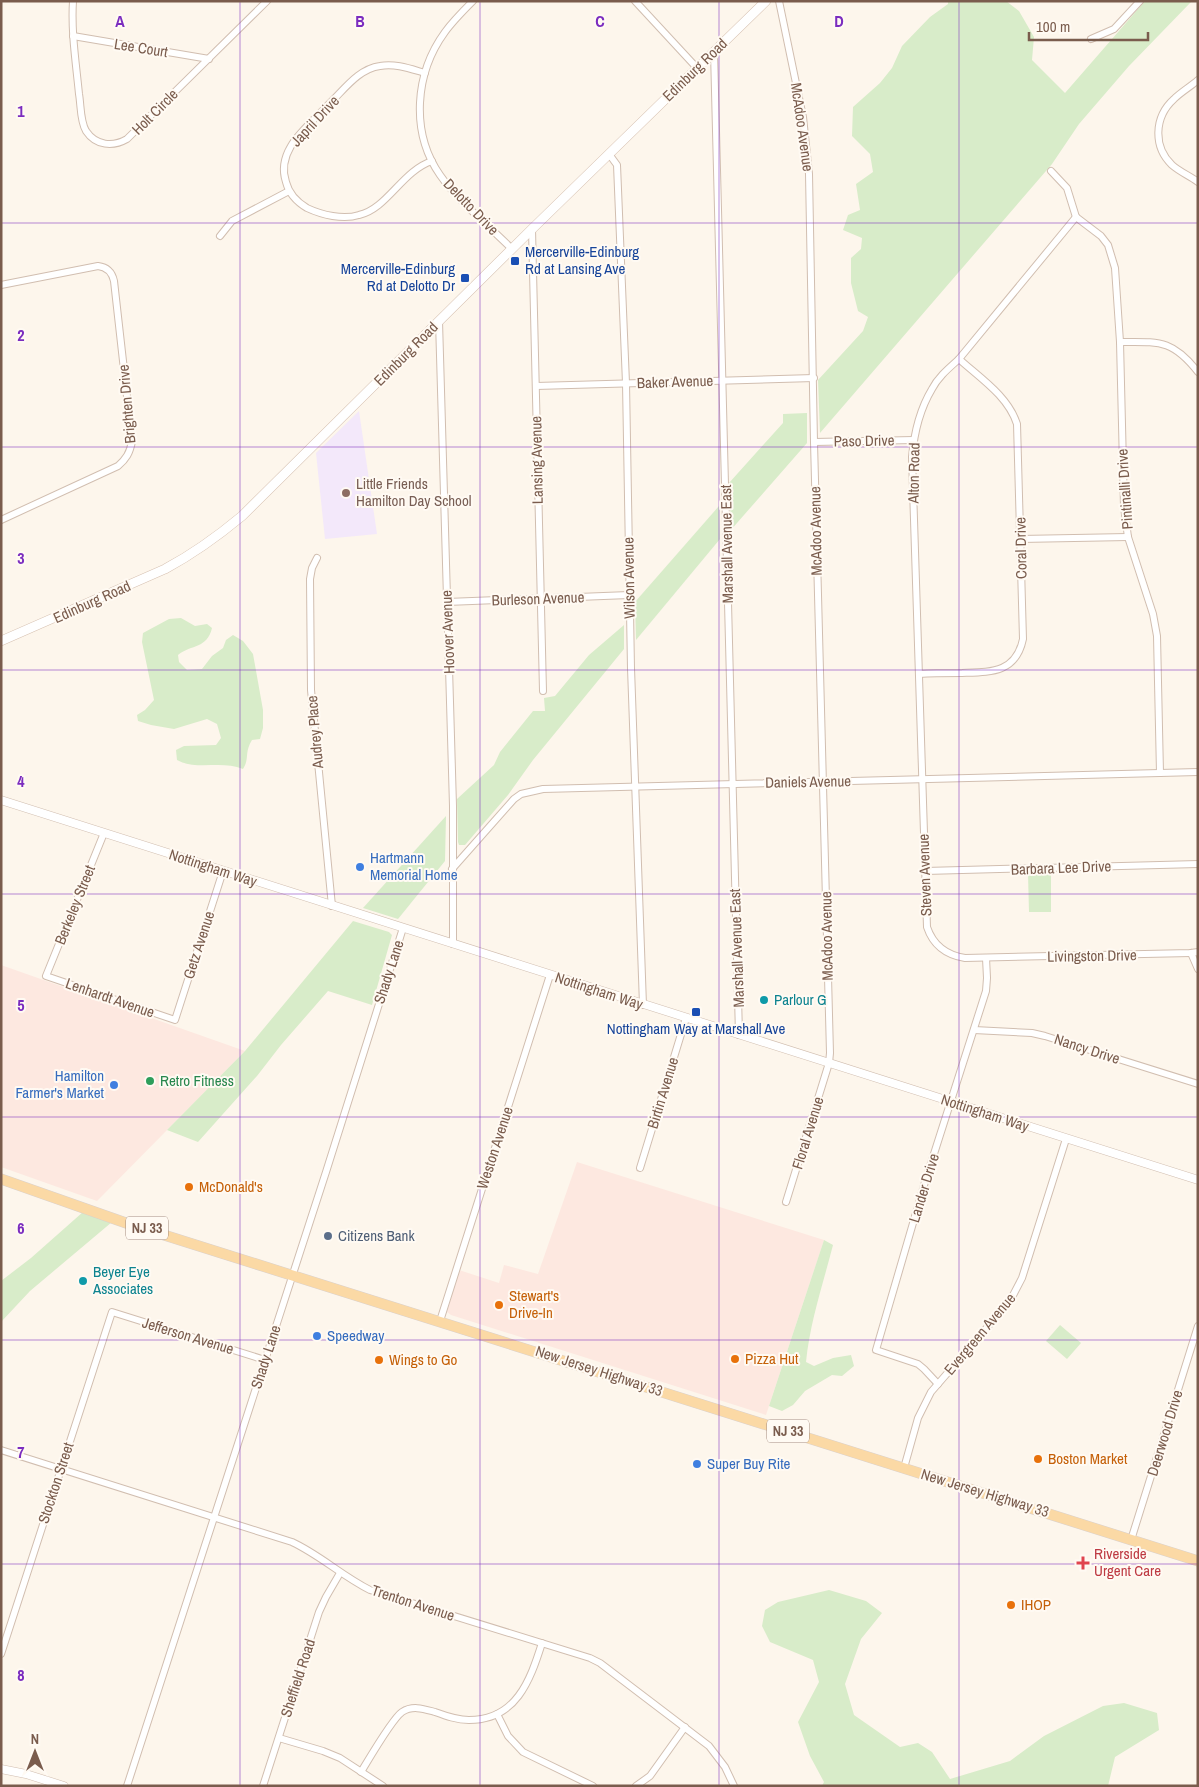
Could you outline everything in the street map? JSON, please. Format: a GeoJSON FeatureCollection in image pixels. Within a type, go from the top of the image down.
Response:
{"type":"FeatureCollection","features":[{"type":"Feature","properties":{"kind":"main road","name":"Edinburg Road"},"geometry":{"type":"LineString","coordinates":[[1,641],[165,569],[211,541],[242,516],[766,1]]}},
{"type":"Feature","properties":{"kind":"main road","name":"New Jersey Highway 33"},"geometry":{"type":"LineString","coordinates":[[1,1179],[126,1223],[1198,1561]]}},
{"type":"Feature","properties":{"kind":"street","name":"Holt Circle"},"geometry":{"type":"LineString","coordinates":[[73,1],[73,36],[83,124],[86,131],[92,137],[106,144],[114,144],[127,139],[267,1]]}},
{"type":"Feature","properties":{"kind":"street"},"geometry":{"type":"LineString","coordinates":[[636,1],[698,68]]}},
{"type":"Feature","properties":{"kind":"street","name":"McAdoo Avenue"},"geometry":{"type":"LineString","coordinates":[[779,1],[803,117],[807,146],[824,782],[829,1064]]}},
{"type":"Feature","properties":{"kind":"street"},"geometry":{"type":"LineString","coordinates":[[1091,39],[1114,29],[1140,1]]}},
{"type":"Feature","properties":{"kind":"street","name":"Delotto Drive"},"geometry":{"type":"LineString","coordinates":[[472,2],[445,32],[435,48],[425,73],[420,103],[420,120],[426,149],[450,187],[512,249]]}},
{"type":"Feature","properties":{"kind":"street","name":"Lee Court"},"geometry":{"type":"LineString","coordinates":[[73,36],[209,59]]}},
{"type":"Feature","properties":{"kind":"street","name":"Marshall Avenue East"},"geometry":{"type":"LineString","coordinates":[[714,52],[739,1035]]}},
{"type":"Feature","properties":{"kind":"street","name":"Japril Drive"},"geometry":{"type":"LineString","coordinates":[[289,191],[283,167],[288,149],[293,141],[357,77],[372,67],[382,65],[392,65],[425,73]]}},
{"type":"Feature","properties":{"kind":"street"},"geometry":{"type":"LineString","coordinates":[[1198,80],[1167,107],[1162,115],[1158,132],[1159,143],[1168,160],[1198,182]]}},
{"type":"Feature","properties":{"kind":"street","name":"Wilson Avenue"},"geometry":{"type":"LineString","coordinates":[[609,154],[616,165],[626,384],[634,787],[643,1004]]}},
{"type":"Feature","properties":{"kind":"street"},"geometry":{"type":"LineString","coordinates":[[220,236],[232,221],[289,191],[302,205],[316,211],[335,216],[357,216],[374,209],[415,169],[432,161]]}},
{"type":"Feature","properties":{"kind":"street"},"geometry":{"type":"LineString","coordinates":[[1051,171],[1067,188],[1076,217]]}},
{"type":"Feature","properties":{"kind":"street","name":"Pintinalli Drive"},"geometry":{"type":"LineString","coordinates":[[1076,217],[1101,236],[1108,245],[1116,277],[1120,342],[1123,476],[1128,537],[1153,614],[1156,636],[1160,773]]}},
{"type":"Feature","properties":{"kind":"street","name":"Alton Road"},"geometry":{"type":"LineString","coordinates":[[922,780],[912,457],[914,440],[932,388],[942,375],[959,359],[1076,217]]}},
{"type":"Feature","properties":{"kind":"street","name":"Lansing Avenue"},"geometry":{"type":"LineString","coordinates":[[532,229],[543,691]]}},
{"type":"Feature","properties":{"kind":"street","name":"Brighten Drive"},"geometry":{"type":"LineString","coordinates":[[1,285],[98,266],[109,270],[114,281],[132,442],[126,460],[118,466],[1,520]]}},
{"type":"Feature","properties":{"kind":"street","name":"Hoover Avenue"},"geometry":{"type":"LineString","coordinates":[[439,321],[453,806],[453,944]]}},
{"type":"Feature","properties":{"kind":"street"},"geometry":{"type":"LineString","coordinates":[[1120,342],[1156,342],[1166,344],[1183,354],[1198,372]]}},
{"type":"Feature","properties":{"kind":"street","name":"Coral Drive"},"geometry":{"type":"LineString","coordinates":[[919,674],[996,671],[1011,663],[1017,655],[1023,639],[1018,435],[1014,415],[1003,399],[959,359]]}},
{"type":"Feature","properties":{"kind":"street","name":"Baker Avenue"},"geometry":{"type":"LineString","coordinates":[[536,386],[814,378]]}},
{"type":"Feature","properties":{"kind":"street","name":"Paso Drive"},"geometry":{"type":"LineString","coordinates":[[814,442],[914,440]]}},
{"type":"Feature","properties":{"kind":"street"},"geometry":{"type":"LineString","coordinates":[[1020,538],[1128,537]]}},
{"type":"Feature","properties":{"kind":"street","name":"Audrey Place"},"geometry":{"type":"LineString","coordinates":[[317,558],[312,568],[310,579],[311,690],[332,906]]}},
{"type":"Feature","properties":{"kind":"street","name":"Burleson Avenue"},"geometry":{"type":"LineString","coordinates":[[447,602],[629,596]]}},
{"type":"Feature","properties":{"kind":"street","name":"Daniels Avenue"},"geometry":{"type":"LineString","coordinates":[[452,869],[514,799],[521,794],[542,789],[1198,772]]}},
{"type":"Feature","properties":{"kind":"street","name":"Steven Avenue"},"geometry":{"type":"LineString","coordinates":[[922,780],[927,927],[934,941],[947,953],[964,958],[986,958]]}},
{"type":"Feature","properties":{"kind":"street","name":"Nottingham Way"},"geometry":{"type":"LineString","coordinates":[[1,800],[1198,1180]]}},
{"type":"Feature","properties":{"kind":"street","name":"Berkeley Street"},"geometry":{"type":"LineString","coordinates":[[46,976],[104,833]]}},
{"type":"Feature","properties":{"kind":"street","name":"Barbara Lee Drive"},"geometry":{"type":"LineString","coordinates":[[925,871],[1198,864]]}},
{"type":"Feature","properties":{"kind":"street","name":"Getz Avenue"},"geometry":{"type":"LineString","coordinates":[[175,1020],[223,871]]}},
{"type":"Feature","properties":{"kind":"street","name":"Shady Lane"},"geometry":{"type":"LineString","coordinates":[[127,1786],[293,1275],[403,928]]}},
{"type":"Feature","properties":{"kind":"street"},"geometry":{"type":"LineString","coordinates":[[1194,953],[1198,969]]}},
{"type":"Feature","properties":{"kind":"street","name":"Livingston Drive"},"geometry":{"type":"LineString","coordinates":[[986,958],[1194,953]]}},
{"type":"Feature","properties":{"kind":"street","name":"Lander Drive"},"geometry":{"type":"LineString","coordinates":[[938,1384],[918,1364],[876,1350],[925,1182],[986,991],[986,958]]}},
{"type":"Feature","properties":{"kind":"street","name":"Weston Avenue"},"geometry":{"type":"LineString","coordinates":[[440,1321],[550,975]]}},
{"type":"Feature","properties":{"kind":"street","name":"Lenhardt Avenue"},"geometry":{"type":"LineString","coordinates":[[46,976],[175,1020]]}},
{"type":"Feature","properties":{"kind":"street","name":"Birtin Avenue"},"geometry":{"type":"LineString","coordinates":[[640,1168],[686,1018]]}},
{"type":"Feature","properties":{"kind":"street","name":"Nancy Drive"},"geometry":{"type":"LineString","coordinates":[[974,1030],[1032,1033],[1045,1036],[1198,1084]]}},
{"type":"Feature","properties":{"kind":"street","name":"Floral Avenue"},"geometry":{"type":"LineString","coordinates":[[786,1202],[829,1064]]}},
{"type":"Feature","properties":{"kind":"street","name":"Evergreen Avenue"},"geometry":{"type":"LineString","coordinates":[[904,1468],[923,1405],[938,1384],[1010,1301],[1017,1289],[1066,1139]]}},
{"type":"Feature","properties":{"kind":"street","name":"Jefferson Avenue"},"geometry":{"type":"LineString","coordinates":[[112,1312],[265,1360]]}},
{"type":"Feature","properties":{"kind":"street","name":"Stockton Street"},"geometry":{"type":"LineString","coordinates":[[1,1654],[112,1312]]}},
{"type":"Feature","properties":{"kind":"street","name":"Deerwood Drive"},"geometry":{"type":"LineString","coordinates":[[1131,1540],[1198,1326]]}},
{"type":"Feature","properties":{"kind":"street","name":"Trenton Avenue"},"geometry":{"type":"LineString","coordinates":[[1,1450],[292,1542],[319,1556],[340,1573],[362,1586],[387,1596],[590,1658],[600,1663],[709,1746],[726,1767],[734,1786]]}},
{"type":"Feature","properties":{"kind":"street","name":"Sheffield Road"},"geometry":{"type":"LineString","coordinates":[[263,1786],[319,1612],[340,1573]]}},
{"type":"Feature","properties":{"kind":"street"},"geometry":{"type":"LineString","coordinates":[[361,1772],[397,1716],[408,1709],[421,1708],[468,1720],[496,1714],[510,1705],[521,1693],[535,1664],[542,1643]]}},
{"type":"Feature","properties":{"kind":"street"},"geometry":{"type":"LineString","coordinates":[[496,1714],[508,1736],[523,1752],[593,1786]]}},
{"type":"Feature","properties":{"kind":"street"},"geometry":{"type":"LineString","coordinates":[[636,1786],[650,1776],[685,1727]]}},
{"type":"Feature","properties":{"kind":"street"},"geometry":{"type":"LineString","coordinates":[[279,1738],[340,1758],[383,1786]]}},
{"type":"Feature","properties":{"kind":"street"},"geometry":{"type":"LineString","coordinates":[[1,1769],[26,1774],[64,1786]]}},
{"type":"Feature","properties":{"kind":"shaded area","name":"Little Friends Hamilton Day School"},"geometry":{"type":"Polygon","coordinates":[[[359,411],[377,534],[325,539],[316,453],[359,411]]]}},
{"type":"Feature","properties":{"kind":"shaded area"},"geometry":{"type":"Polygon","coordinates":[[[1,965],[245,1051],[97,1201],[1,1167],[1,965]]]}},
{"type":"Feature","properties":{"kind":"shaded area"},"geometry":{"type":"Polygon","coordinates":[[[577,1162],[824,1240],[766,1415],[451,1315],[447,1312],[459,1270],[499,1283],[504,1265],[538,1274],[577,1162]]]}},
{"type":"Feature","properties":{"kind":"green space"},"geometry":{"type":"Polygon","coordinates":[[[948,1],[1006,1],[1019,11],[1034,37],[1032,60],[1065,93],[1145,1],[1192,1],[1129,66],[1079,124],[1052,164],[820,433],[818,380],[863,331],[868,317],[858,311],[851,283],[851,258],[861,249],[862,238],[843,230],[848,215],[860,210],[856,184],[873,172],[870,154],[852,136],[853,107],[880,83],[892,68],[902,46],[930,17],[948,4],[948,1]]]}},
{"type":"Feature","properties":{"kind":"green space"},"geometry":{"type":"Polygon","coordinates":[[[807,413],[807,443],[730,531],[729,483],[783,423],[783,414],[807,413]]]}},
{"type":"Feature","properties":{"kind":"green space"},"geometry":{"type":"Polygon","coordinates":[[[719,506],[720,539],[636,640],[635,602],[719,506]]]}},
{"type":"Feature","properties":{"kind":"green space"},"geometry":{"type":"Polygon","coordinates":[[[181,618],[195,626],[207,624],[212,628],[207,640],[178,655],[179,662],[187,670],[202,669],[212,656],[223,648],[226,640],[233,635],[243,641],[253,654],[263,710],[263,728],[260,739],[252,740],[243,769],[226,765],[193,765],[177,760],[176,750],[184,746],[216,745],[221,738],[217,724],[207,719],[174,729],[138,721],[137,715],[145,710],[154,700],[142,642],[143,633],[169,619],[181,618]]]}},
{"type":"Feature","properties":{"kind":"green space"},"geometry":{"type":"Polygon","coordinates":[[[624,625],[624,649],[533,760],[508,795],[465,845],[459,845],[457,799],[494,765],[500,752],[533,711],[545,711],[544,698],[555,696],[589,655],[624,625]]]}},
{"type":"Feature","properties":{"kind":"green space"},"geometry":{"type":"Polygon","coordinates":[[[446,816],[445,861],[398,919],[363,908],[446,816]]]}},
{"type":"Feature","properties":{"kind":"green space"},"geometry":{"type":"Polygon","coordinates":[[[1051,873],[1051,912],[1029,912],[1028,874],[1051,873]]]}},
{"type":"Feature","properties":{"kind":"green space"},"geometry":{"type":"Polygon","coordinates":[[[353,921],[389,932],[392,935],[372,1005],[328,991],[257,1076],[198,1142],[167,1130],[245,1051],[353,921]]]}},
{"type":"Feature","properties":{"kind":"green space"},"geometry":{"type":"Polygon","coordinates":[[[83,1212],[112,1222],[30,1291],[1,1322],[1,1281],[31,1258],[83,1212]]]}},
{"type":"Feature","properties":{"kind":"green space"},"geometry":{"type":"Polygon","coordinates":[[[824,1240],[833,1245],[814,1318],[806,1362],[814,1366],[833,1358],[851,1355],[854,1366],[842,1376],[832,1375],[805,1391],[793,1405],[782,1411],[769,1406],[824,1240]]]}},
{"type":"Feature","properties":{"kind":"green space"},"geometry":{"type":"Polygon","coordinates":[[[1060,1325],[1081,1343],[1067,1359],[1046,1341],[1060,1325]]]}},
{"type":"Feature","properties":{"kind":"green space"},"geometry":{"type":"Polygon","coordinates":[[[829,1590],[866,1601],[882,1613],[861,1639],[845,1684],[854,1715],[900,1747],[918,1743],[932,1752],[950,1779],[1010,1761],[1044,1736],[1103,1706],[1124,1703],[1157,1713],[1159,1730],[1115,1757],[1108,1786],[822,1786],[824,1782],[810,1756],[798,1722],[819,1682],[813,1660],[770,1642],[762,1626],[765,1610],[778,1602],[829,1590]]]}},
{"type":"Feature","properties":{"kind":"place","name":"Mercerville-Edinburg Rd at Lansing Ave"},"geometry":{"type":"Point","coordinates":[515,261]}},
{"type":"Feature","properties":{"kind":"place","name":"Mercerville-Edinburg Rd at Delotto Dr"},"geometry":{"type":"Point","coordinates":[465,278]}},
{"type":"Feature","properties":{"kind":"place","name":"Little Friends Hamilton Day School"},"geometry":{"type":"Point","coordinates":[346,493]}},
{"type":"Feature","properties":{"kind":"place","name":"Hartmann Memorial Home"},"geometry":{"type":"Point","coordinates":[360,867]}},
{"type":"Feature","properties":{"kind":"place","name":"Parlour G"},"geometry":{"type":"Point","coordinates":[764,1000]}},
{"type":"Feature","properties":{"kind":"place","name":"Nottingham Way at Marshall Ave"},"geometry":{"type":"Point","coordinates":[696,1012]}},
{"type":"Feature","properties":{"kind":"place","name":"Retro Fitness"},"geometry":{"type":"Point","coordinates":[150,1081]}},
{"type":"Feature","properties":{"kind":"place","name":"Hamilton Farmer's Market"},"geometry":{"type":"Point","coordinates":[114,1085]}},
{"type":"Feature","properties":{"kind":"place","name":"McDonald's"},"geometry":{"type":"Point","coordinates":[189,1187]}},
{"type":"Feature","properties":{"kind":"place","name":"Citizens Bank"},"geometry":{"type":"Point","coordinates":[328,1236]}},
{"type":"Feature","properties":{"kind":"place","name":"Beyer Eye Associates"},"geometry":{"type":"Point","coordinates":[83,1281]}},
{"type":"Feature","properties":{"kind":"place","name":"Stewart's Drive-In"},"geometry":{"type":"Point","coordinates":[499,1305]}},
{"type":"Feature","properties":{"kind":"place","name":"Speedway"},"geometry":{"type":"Point","coordinates":[317,1336]}},
{"type":"Feature","properties":{"kind":"place","name":"Pizza Hut"},"geometry":{"type":"Point","coordinates":[735,1359]}},
{"type":"Feature","properties":{"kind":"place","name":"Wings to Go"},"geometry":{"type":"Point","coordinates":[379,1360]}},
{"type":"Feature","properties":{"kind":"place","name":"Boston Market"},"geometry":{"type":"Point","coordinates":[1038,1459]}},
{"type":"Feature","properties":{"kind":"place","name":"Super Buy Rite"},"geometry":{"type":"Point","coordinates":[697,1464]}},
{"type":"Feature","properties":{"kind":"place","name":"Riverside Urgent Care"},"geometry":{"type":"Point","coordinates":[1083,1563]}},
{"type":"Feature","properties":{"kind":"place","name":"IHOP"},"geometry":{"type":"Point","coordinates":[1011,1605]}}]}
